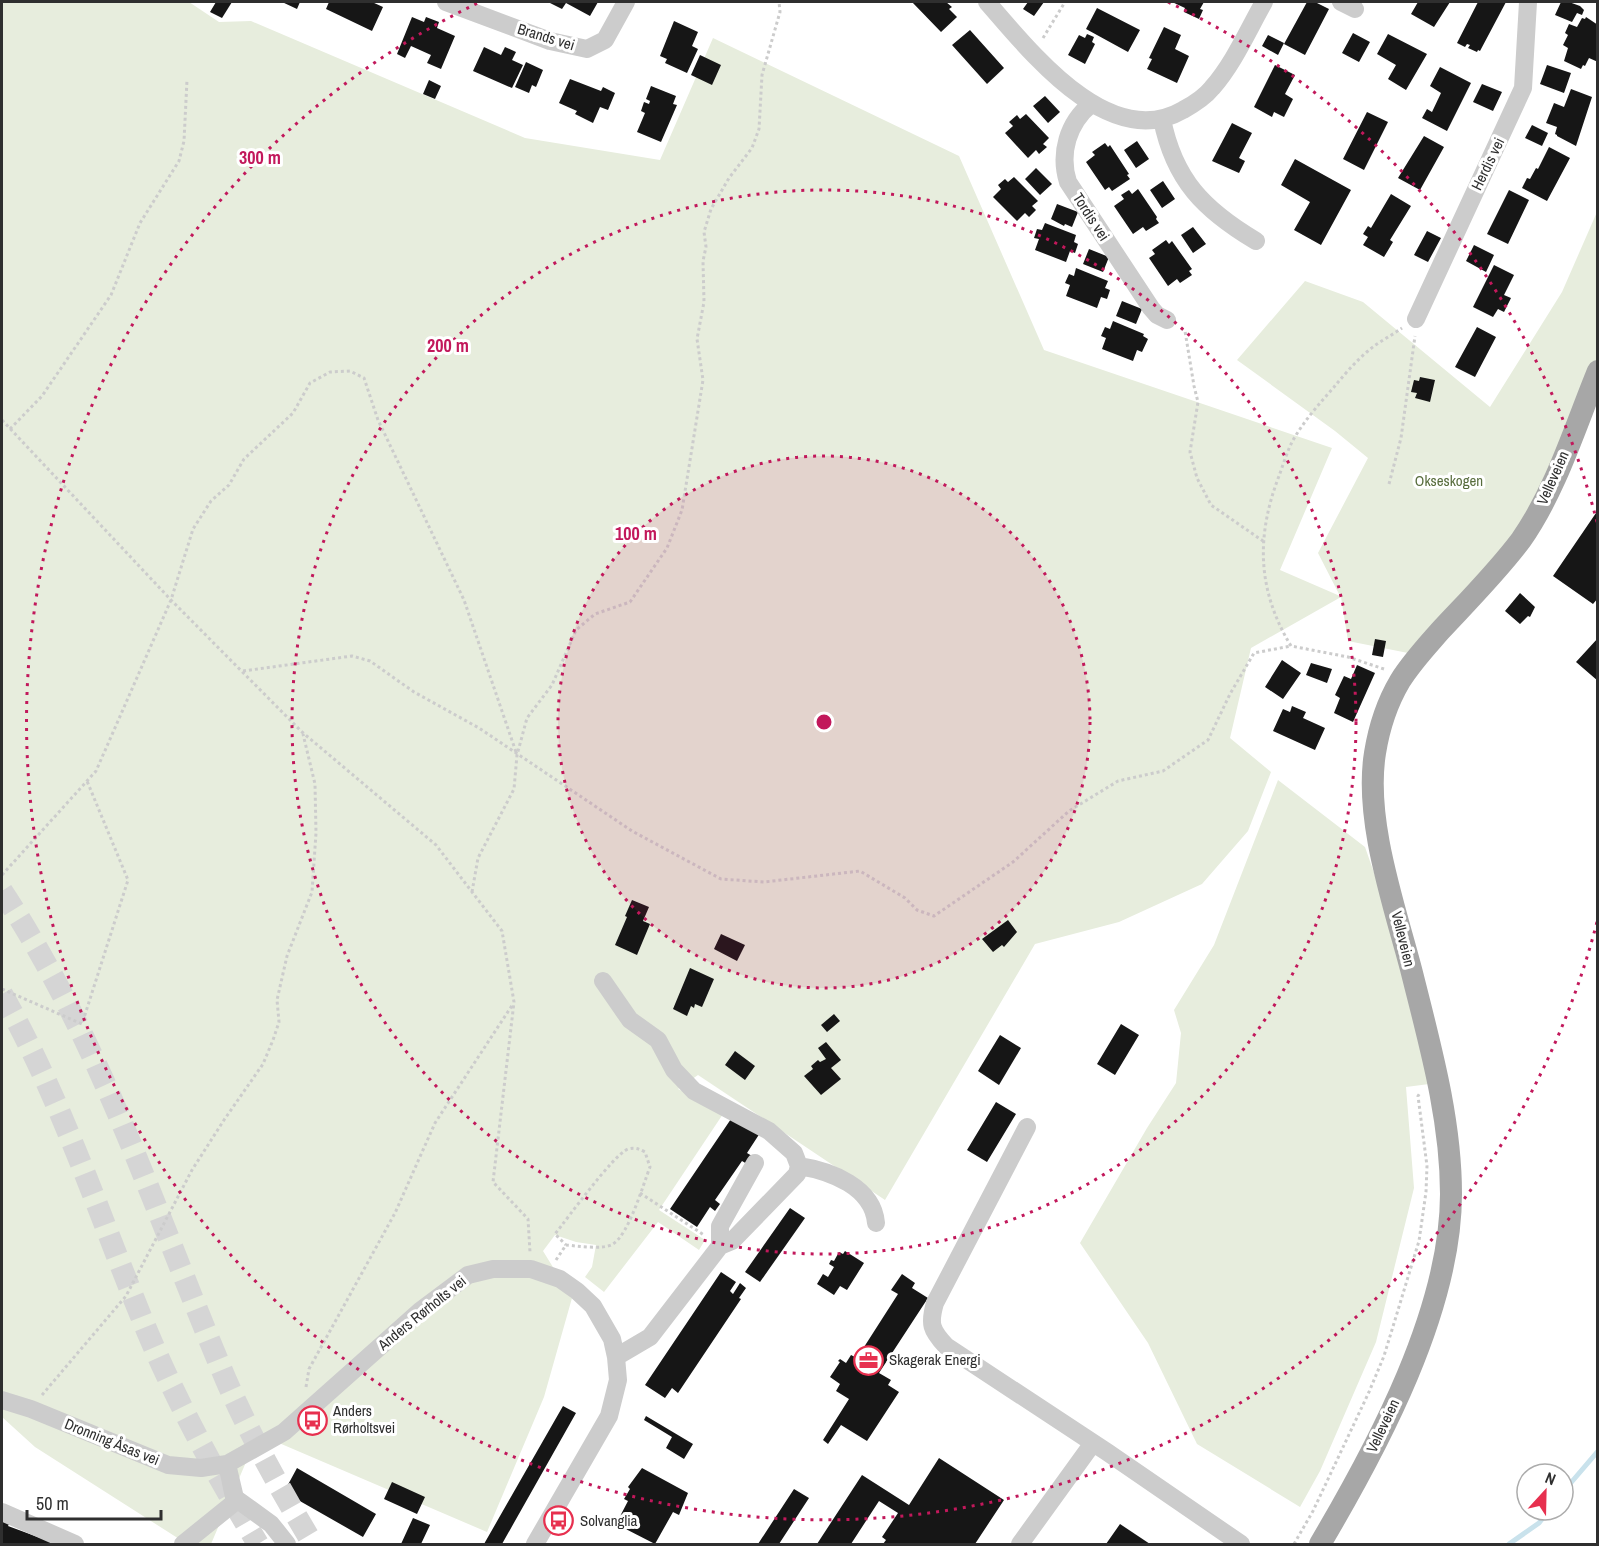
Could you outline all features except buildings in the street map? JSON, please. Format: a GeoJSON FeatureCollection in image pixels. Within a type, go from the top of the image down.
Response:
{"type":"FeatureCollection","features":[{"type":"Feature","properties":{"kind":"main road","name":"Velleveien"},"geometry":{"type":"LineString","coordinates":[[1320,1545],[1345,1503],[1394,1405],[1419,1345],[1439,1284],[1446,1252],[1451,1194],[1447,1140],[1437,1083],[1386,875],[1373,808],[1372,780],[1379,735],[1386,710],[1401,679],[1418,655],[1518,543],[1530,526],[1553,481],[1598,371]]}},
{"type":"Feature","properties":{"kind":"street","name":"Brands vei"},"geometry":{"type":"LineString","coordinates":[[446,2],[550,41],[587,49],[605,40],[626,2]]}},
{"type":"Feature","properties":{"kind":"street"},"geometry":{"type":"LineString","coordinates":[[987,2],[1075,93],[1091,104],[1124,117],[1147,120],[1162,119],[1177,114],[1199,101],[1212,88],[1227,68],[1264,2]]}},
{"type":"Feature","properties":{"kind":"street","name":"Herdis vei"},"geometry":{"type":"LineString","coordinates":[[1416,320],[1523,88],[1528,2]]}},
{"type":"Feature","properties":{"kind":"street","name":"Tordis vei"},"geometry":{"type":"LineString","coordinates":[[1091,104],[1080,114],[1069,137],[1064,159],[1068,182],[1151,308],[1157,315],[1167,320]]}},
{"type":"Feature","properties":{"kind":"street"},"geometry":{"type":"LineString","coordinates":[[1162,119],[1179,171],[1194,192],[1216,214],[1256,241]]}},
{"type":"Feature","properties":{"kind":"street"},"geometry":{"type":"LineString","coordinates":[[603,981],[630,1020],[658,1040],[674,1070],[693,1091],[769,1131],[794,1153],[799,1166],[797,1174],[732,1241],[720,1246],[650,1337],[616,1357]]}},
{"type":"Feature","properties":{"kind":"street"},"geometry":{"type":"LineString","coordinates":[[1028,1127],[934,1303],[930,1319],[935,1334],[946,1346],[1093,1443],[1240,1545]]}},
{"type":"Feature","properties":{"kind":"street"},"geometry":{"type":"LineString","coordinates":[[720,1246],[720,1226],[754,1163]]}},
{"type":"Feature","properties":{"kind":"street"},"geometry":{"type":"LineString","coordinates":[[799,1166],[815,1168],[858,1189],[872,1205],[876,1223]]}},
{"type":"Feature","properties":{"kind":"street","name":"Anders Rørholts vei"},"geometry":{"type":"LineString","coordinates":[[227,1464],[284,1432],[420,1311],[468,1275],[493,1269],[531,1269],[560,1279],[593,1306],[612,1340],[618,1380],[609,1416],[535,1545]]}},
{"type":"Feature","properties":{"kind":"street","name":"Dronning Åsas vei"},"geometry":{"type":"LineString","coordinates":[[2,1400],[31,1409],[168,1465],[201,1468],[227,1464]]}},
{"type":"Feature","properties":{"kind":"street"},"geometry":{"type":"LineString","coordinates":[[1020,1545],[1093,1443]]}},
{"type":"Feature","properties":{"kind":"street"},"geometry":{"type":"LineString","coordinates":[[183,1545],[235,1502],[227,1464]]}},
{"type":"Feature","properties":{"kind":"street"},"geometry":{"type":"LineString","coordinates":[[227,1464],[235,1498],[271,1524],[287,1545]]}},
{"type":"Feature","properties":{"kind":"street"},"geometry":{"type":"LineString","coordinates":[[2,1512],[75,1545]]}},
{"type":"Feature","properties":{"kind":"path"},"geometry":{"type":"LineString","coordinates":[[472,892],[478,858],[514,789],[517,755],[527,718],[552,685],[576,630],[595,614],[630,602],[667,548],[682,510],[703,380],[697,339],[704,302],[703,261],[706,247],[704,232],[711,209],[729,178],[752,148],[759,129],[762,75],[780,12],[779,2]]}},
{"type":"Feature","properties":{"kind":"path"},"geometry":{"type":"LineString","coordinates":[[1034,53],[1065,2]]}},
{"type":"Feature","properties":{"kind":"path"},"geometry":{"type":"LineString","coordinates":[[10,429],[42,396],[111,295],[140,223],[179,161],[184,141],[187,80]]}},
{"type":"Feature","properties":{"kind":"path"},"geometry":{"type":"LineString","coordinates":[[1167,320],[1185,331],[1198,402],[1190,452],[1197,478],[1211,505],[1263,542]]}},
{"type":"Feature","properties":{"kind":"path"},"geometry":{"type":"LineString","coordinates":[[1389,484],[1401,438],[1414,354],[1416,320]]}},
{"type":"Feature","properties":{"kind":"path"},"geometry":{"type":"LineString","coordinates":[[1291,646],[1272,608],[1263,566],[1263,542],[1265,520],[1271,498],[1291,443],[1321,401],[1368,351],[1416,320]]}},
{"type":"Feature","properties":{"kind":"path"},"geometry":{"type":"LineString","coordinates":[[2,875],[96,771],[171,600],[193,529],[211,501],[229,484],[244,459],[292,413],[310,383],[330,372],[350,370],[364,378],[378,420],[464,600],[517,755]]}},
{"type":"Feature","properties":{"kind":"path"},"geometry":{"type":"LineString","coordinates":[[2,421],[171,600],[302,732],[436,845],[502,931],[514,1002],[493,1182],[528,1219],[531,1269]]}},
{"type":"Feature","properties":{"kind":"path"},"geometry":{"type":"LineString","coordinates":[[243,670],[352,656],[370,661],[414,692],[478,728],[632,831],[721,879],[764,882],[860,871],[905,897],[917,910],[934,916],[1013,862],[1069,811],[1118,781],[1163,771],[1208,740],[1230,693],[1254,653],[1291,646],[1366,662],[1389,671],[1401,679]]}},
{"type":"Feature","properties":{"kind":"path"},"geometry":{"type":"LineString","coordinates":[[31,1409],[126,1296],[192,1170],[263,1064],[279,1022],[277,1000],[287,956],[312,892],[316,834],[315,784],[302,732]]}},
{"type":"Feature","properties":{"kind":"path"},"geometry":{"type":"LineString","coordinates":[[2,989],[82,1024],[128,880],[87,781]]}},
{"type":"Feature","properties":{"kind":"path"},"geometry":{"type":"LineString","coordinates":[[303,1416],[309,1369],[395,1213],[435,1123],[514,1002]]}},
{"type":"Feature","properties":{"kind":"path"},"geometry":{"type":"LineString","coordinates":[[1294,1545],[1313,1511],[1384,1356],[1419,1241],[1426,1192],[1426,1166],[1418,1096],[1423,1088],[1437,1083]]}},
{"type":"Feature","properties":{"kind":"path"},"geometry":{"type":"LineString","coordinates":[[638,1148],[645,1152],[650,1167],[626,1226],[613,1245],[596,1247],[566,1245],[555,1234],[607,1169],[629,1149],[638,1148]]}},
{"type":"Feature","properties":{"kind":"path"},"geometry":{"type":"LineString","coordinates":[[640,1193],[720,1246]]}},
{"type":"Feature","properties":{"kind":"path"},"geometry":{"type":"LineString","coordinates":[[553,1264],[566,1245]]}},
{"type":"Feature","properties":{"kind":"green space","name":"Okseskogen"},"geometry":{"type":"Polygon","coordinates":[[[2,2],[189,2],[219,22],[251,21],[525,138],[660,160],[713,38],[959,156],[1044,350],[1332,448],[1280,570],[1340,596],[1318,553],[1368,458],[1335,431],[1237,360],[1305,281],[1363,302],[1490,407],[1562,292],[1597,212],[1597,373],[1547,493],[1418,655],[1348,641],[1341,597],[1251,648],[1230,738],[1271,772],[1248,831],[1202,884],[1119,922],[1035,944],[885,1200],[698,1075],[678,1089],[725,1111],[659,1210],[705,1240],[699,1250],[658,1222],[604,1292],[585,1277],[592,1267],[596,1245],[576,1242],[555,1235],[543,1251],[572,1298],[544,1397],[487,1532],[258,1434],[211,1544],[187,1544],[35,1447],[2,1417],[2,2]]]}},
{"type":"Feature","properties":{"kind":"green space"},"geometry":{"type":"Polygon","coordinates":[[[1278,780],[1365,847],[1420,1004],[1437,1083],[1406,1087],[1414,1188],[1376,1342],[1320,1471],[1300,1507],[1197,1444],[1148,1343],[1080,1243],[1176,1083],[1181,1033],[1174,1010],[1214,945],[1278,780]]]}},
{"type":"Feature","properties":{"kind":"waterway"},"geometry":{"type":"LineString","coordinates":[[1575,1478],[1598,1451]]}},
{"type":"Feature","properties":{"kind":"waterway"},"geometry":{"type":"LineString","coordinates":[[1509,1544],[1540,1522]]}},
{"type":"Feature","properties":{"kind":"tunnel"},"geometry":{"type":"LineString","coordinates":[[2,891],[69,1007],[125,1130],[226,1380],[267,1464],[313,1544]]}},
{"type":"Feature","properties":{"kind":"tunnel"},"geometry":{"type":"LineString","coordinates":[[2,994],[24,1034],[62,1117],[147,1331],[172,1386],[213,1466],[258,1544]]}},
{"type":"Feature","properties":{"kind":"place","name":"Skagerak Energi"},"geometry":{"type":"Point","coordinates":[868,1360]}},
{"type":"Feature","properties":{"kind":"place","name":"Anders Rørholtsvei"},"geometry":{"type":"Point","coordinates":[312,1420]}},
{"type":"Feature","properties":{"kind":"place","name":"Solvanglia"},"geometry":{"type":"Point","coordinates":[559,1521]}}]}
